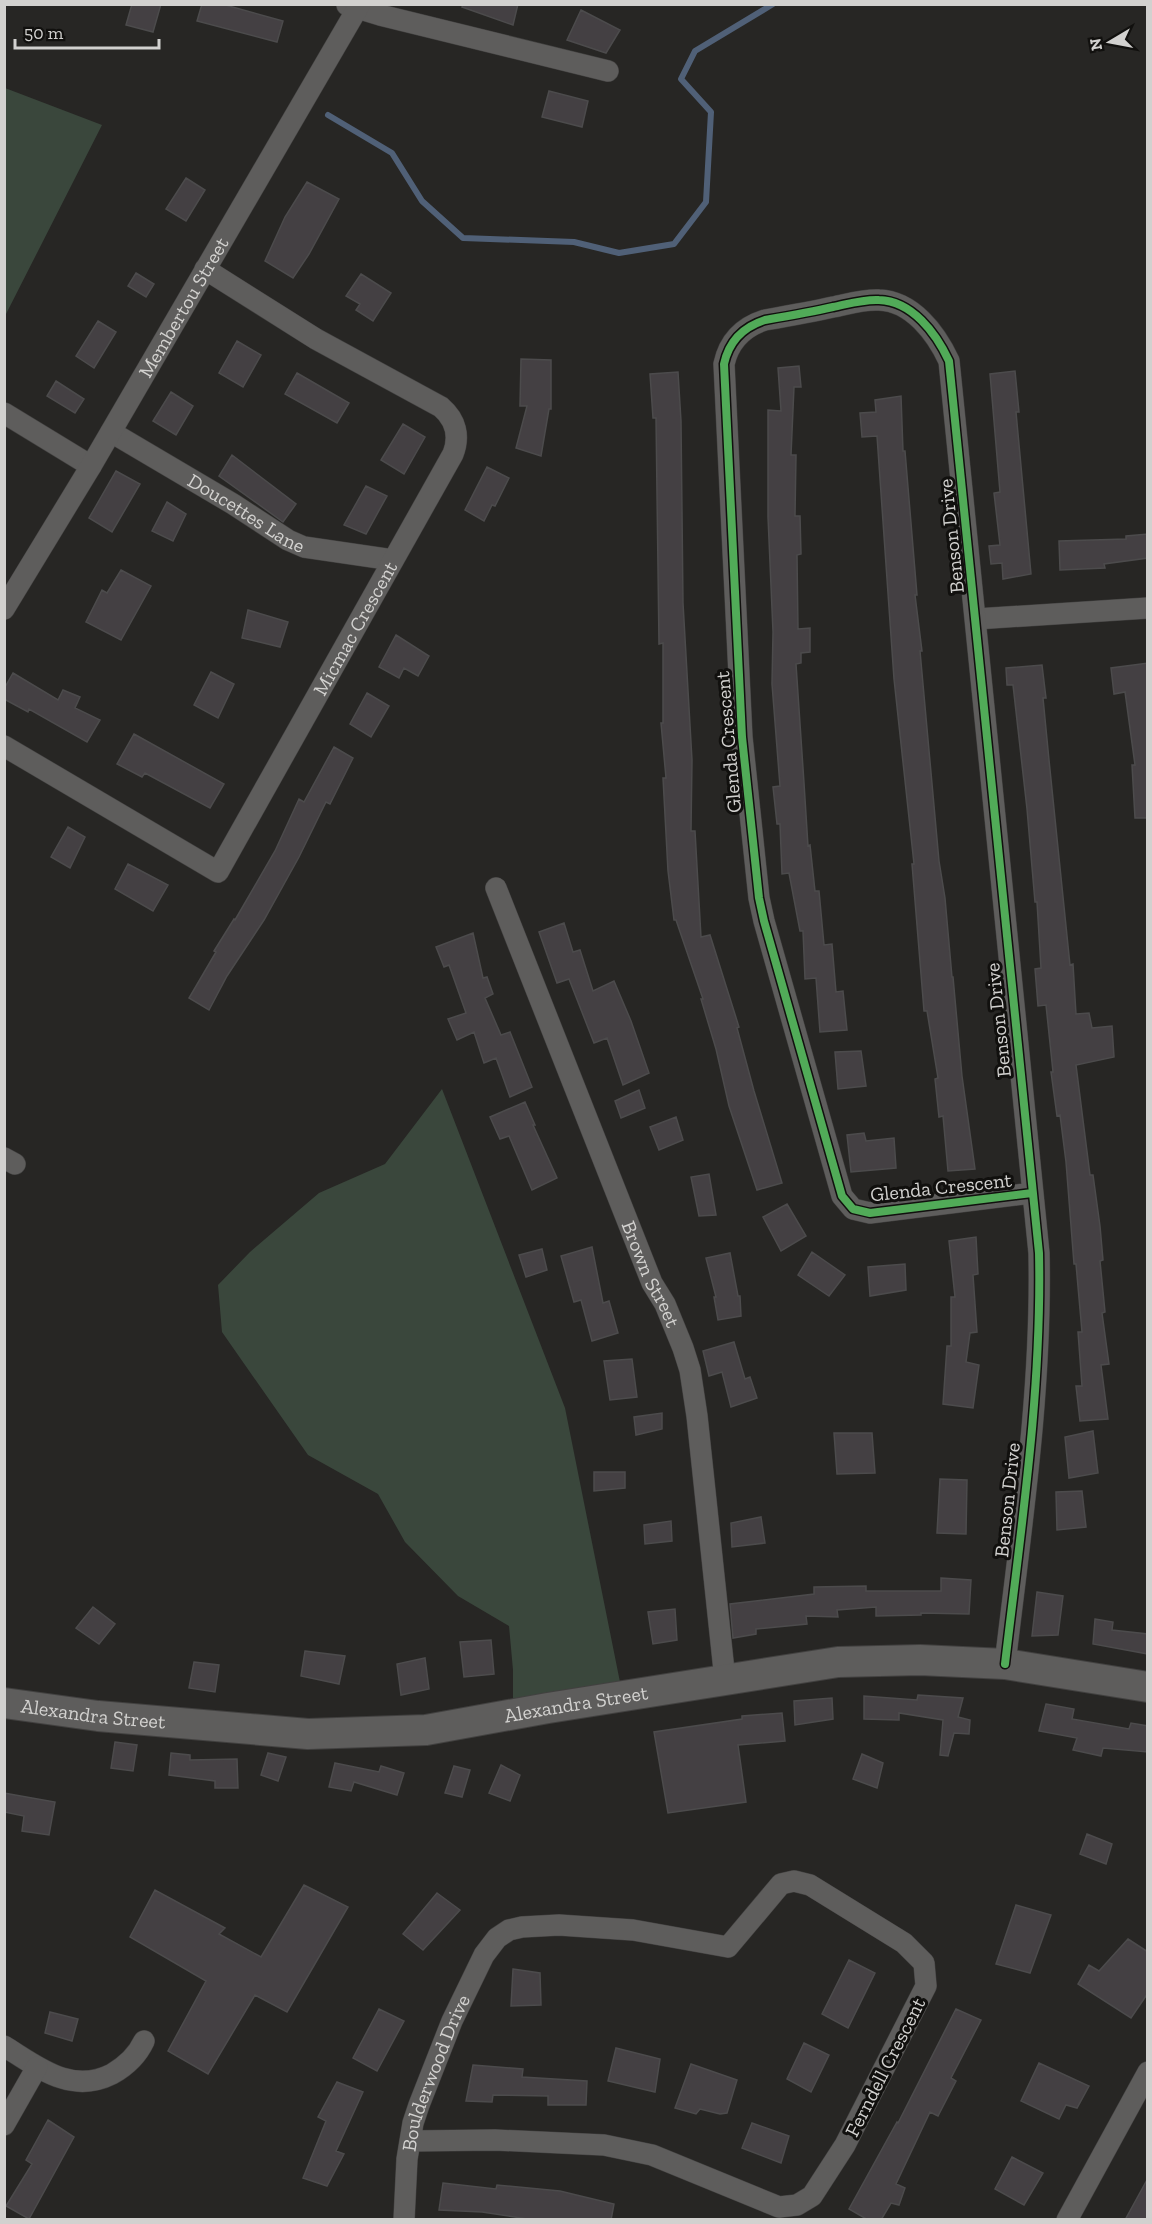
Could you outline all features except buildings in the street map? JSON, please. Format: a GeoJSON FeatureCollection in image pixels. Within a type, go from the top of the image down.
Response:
{"type":"FeatureCollection","features":[{"type":"Feature","properties":{"kind":"main road","name":"Alexandra Street"},"geometry":{"type":"LineString","coordinates":[[4,1703],[98,1716],[308,1734],[426,1730],[838,1662],[920,1660],[1005,1664],[1148,1687]]}},
{"type":"Feature","properties":{"kind":"street"},"geometry":{"type":"LineString","coordinates":[[354,6],[608,71]]}},
{"type":"Feature","properties":{"kind":"street","name":"Membertou Street"},"geometry":{"type":"LineString","coordinates":[[4,609],[111,432],[354,6]]}},
{"type":"Feature","properties":{"kind":"street","name":"Micmac Crescent"},"geometry":{"type":"LineString","coordinates":[[4,746],[218,872],[453,454],[457,437],[453,420],[441,407],[316,339],[205,269]]}},
{"type":"Feature","properties":{"kind":"street","name":"Glenda Crescent"},"geometry":{"type":"LineString","coordinates":[[951,372],[943,348],[929,329],[903,307],[877,300],[765,320],[743,331],[728,350],[723,371],[744,757],[759,898],[764,921],[845,1201],[853,1209],[870,1213],[1032,1193]]}},
{"type":"Feature","properties":{"kind":"street","name":"Benson Drive"},"geometry":{"type":"LineString","coordinates":[[951,372],[1039,1263],[1037,1373],[1005,1664]]}},
{"type":"Feature","properties":{"kind":"street"},"geometry":{"type":"LineString","coordinates":[[4,412],[91,466]]}},
{"type":"Feature","properties":{"kind":"street","name":"Doucettes Lane"},"geometry":{"type":"LineString","coordinates":[[111,432],[233,504],[288,540],[304,547],[393,560]]}},
{"type":"Feature","properties":{"kind":"street"},"geometry":{"type":"LineString","coordinates":[[976,619],[1148,608]]}},
{"type":"Feature","properties":{"kind":"street","name":"Brown Street"},"geometry":{"type":"LineString","coordinates":[[496,888],[652,1283],[665,1304],[690,1370],[725,1680]]}},
{"type":"Feature","properties":{"kind":"street","name":"Ferndell Crescent"},"geometry":{"type":"LineString","coordinates":[[410,2141],[495,2140],[604,2145],[652,2155],[779,2207],[797,2205],[818,2190],[845,2145],[899,2043],[927,1983],[924,1963],[904,1943],[810,1885],[794,1881],[781,1884],[728,1947],[633,1930],[560,1925],[522,1927],[509,1930],[497,1938]]}},
{"type":"Feature","properties":{"kind":"street","name":"Boulderwood Drive"},"geometry":{"type":"LineString","coordinates":[[404,2220],[410,2141],[419,2105],[452,2021],[484,1955],[497,1938]]}},
{"type":"Feature","properties":{"kind":"street"},"geometry":{"type":"LineString","coordinates":[[4,2046],[53,2076],[71,2082],[92,2081],[109,2075],[135,2056],[144,2041]]}},
{"type":"Feature","properties":{"kind":"street"},"geometry":{"type":"LineString","coordinates":[[4,2125],[37,2067]]}},
{"type":"Feature","properties":{"kind":"street"},"geometry":{"type":"LineString","coordinates":[[1067,2220],[1148,2072]]}},
{"type":"Feature","properties":{"kind":"green space"},"geometry":{"type":"Polygon","coordinates":[[[4,88],[102,125],[5,316],[4,88]]]}},
{"type":"Feature","properties":{"kind":"green space"},"geometry":{"type":"Polygon","coordinates":[[[442,1089],[565,1408],[623,1697],[513,1718],[513,1670],[509,1626],[458,1596],[405,1542],[378,1494],[308,1455],[222,1332],[218,1285],[250,1252],[319,1193],[385,1164],[442,1089]]]}},
{"type":"Feature","properties":{"kind":"waterway"},"geometry":{"type":"LineString","coordinates":[[328,115],[392,153],[422,201],[463,238],[574,242],[619,253],[674,244],[706,202],[711,112],[681,79],[695,51],[773,4]]}},
{"type":"Feature","properties":{"kind":"cycle path"},"geometry":{"type":"LineString","coordinates":[[1005,1664],[1034,1408],[1039,1253],[949,361],[937,340],[921,320],[912,312],[891,302],[862,301],[765,320],[738,336],[729,348],[724,364],[742,737],[759,898],[764,921],[842,1196],[853,1209],[870,1213],[1032,1193]]}}]}
